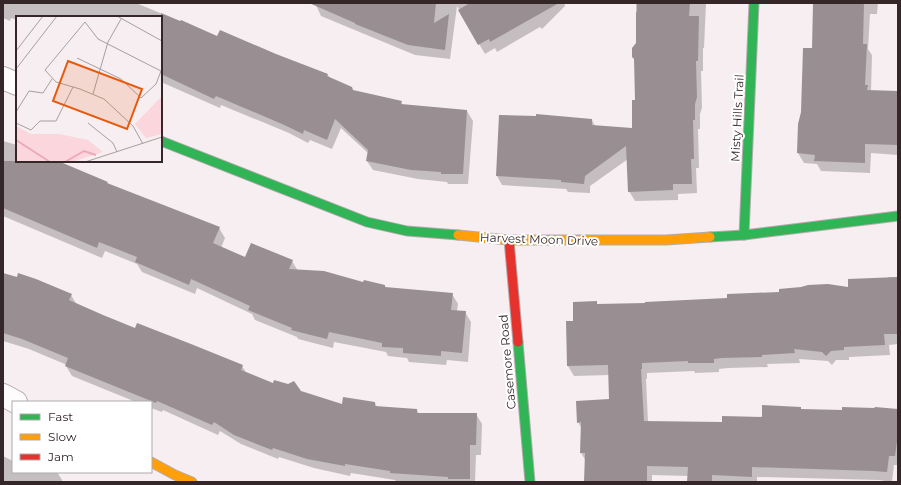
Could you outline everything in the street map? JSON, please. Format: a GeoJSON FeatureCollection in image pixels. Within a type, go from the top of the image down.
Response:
{"type":"FeatureCollection","features":[{"type":"Feature","properties":{"kind":"street","name":"Misty Hills Trail"},"geometry":{"type":"LineString","coordinates":[[744,235],[754,3]]}},
{"type":"Feature","properties":{"kind":"street"},"geometry":{"type":"LineString","coordinates":[[3,78],[16,84]]}},
{"type":"Feature","properties":{"kind":"street","name":"Harvest Moon Drive"},"geometry":{"type":"LineString","coordinates":[[162,141],[367,222],[407,231],[432,232],[509,240],[666,240],[744,235],[898,216]]}},
{"type":"Feature","properties":{"kind":"street","name":"Casemore Road"},"geometry":{"type":"LineString","coordinates":[[509,240],[530,482]]}},
{"type":"Feature","properties":{"kind":"street"},"geometry":{"type":"LineString","coordinates":[[3,394],[14,401]]}},
{"type":"Feature","properties":{"kind":"street"},"geometry":{"type":"LineString","coordinates":[[152,463],[192,482]]}},
{"type":"Feature","properties":{"kind":"building"},"geometry":{"type":"Polygon","coordinates":[[[309,3],[436,3],[434,23],[449,14],[445,50],[408,45],[355,24],[309,3]]]}},
{"type":"Feature","properties":{"kind":"building"},"geometry":{"type":"Polygon","coordinates":[[[470,3],[559,3],[490,42],[489,39],[478,45],[458,10],[470,3]]]}},
{"type":"Feature","properties":{"kind":"building"},"geometry":{"type":"Polygon","coordinates":[[[637,3],[690,3],[689,16],[699,16],[698,61],[696,61],[697,97],[695,104],[695,120],[693,120],[694,159],[691,159],[692,184],[673,184],[673,190],[628,192],[626,146],[585,176],[584,184],[561,182],[561,180],[496,176],[499,115],[536,116],[536,114],[592,119],[592,125],[632,128],[632,100],[635,100],[634,59],[632,57],[632,48],[636,43],[637,3]]]}},
{"type":"Feature","properties":{"kind":"building"},"geometry":{"type":"Polygon","coordinates":[[[813,3],[864,3],[863,44],[867,44],[865,85],[868,85],[867,90],[898,91],[898,145],[865,144],[865,163],[814,161],[815,155],[797,153],[798,124],[801,112],[803,48],[812,48],[813,3]]]}},
{"type":"Feature","properties":{"kind":"building"},"geometry":{"type":"Polygon","coordinates":[[[161,13],[217,36],[220,30],[328,74],[327,76],[352,87],[353,90],[402,101],[401,104],[467,110],[463,174],[441,174],[441,172],[411,170],[366,161],[368,150],[335,119],[327,140],[304,130],[303,134],[216,96],[214,99],[162,74],[161,13]]]}},
{"type":"Feature","properties":{"kind":"building"},"geometry":{"type":"Polygon","coordinates":[[[3,161],[60,162],[108,182],[107,183],[220,227],[213,243],[245,257],[251,243],[293,260],[289,269],[324,271],[363,282],[364,280],[385,285],[385,287],[453,293],[451,310],[466,311],[462,353],[441,351],[441,356],[403,353],[403,348],[382,347],[382,343],[329,332],[327,339],[291,330],[292,328],[248,310],[250,306],[191,279],[189,285],[135,262],[137,257],[99,242],[97,248],[3,208],[3,161]]]}},
{"type":"Feature","properties":{"kind":"building"},"geometry":{"type":"Polygon","coordinates":[[[3,273],[17,277],[18,273],[72,294],[69,300],[103,315],[135,328],[137,323],[191,344],[243,365],[241,370],[273,383],[274,380],[288,384],[294,381],[301,391],[342,404],[343,397],[375,402],[375,406],[417,409],[417,413],[477,413],[476,445],[470,445],[470,479],[448,479],[448,477],[390,473],[390,471],[345,464],[345,466],[307,459],[273,448],[272,450],[234,435],[214,422],[212,425],[157,401],[156,403],[65,366],[68,358],[22,339],[3,333],[3,273]]]}},
{"type":"Feature","properties":{"kind":"building"},"geometry":{"type":"Polygon","coordinates":[[[898,277],[898,334],[884,334],[885,345],[844,347],[844,350],[831,351],[826,356],[822,352],[794,349],[795,353],[762,355],[762,357],[722,358],[714,359],[714,363],[688,363],[688,361],[642,363],[641,369],[644,421],[722,422],[722,416],[762,417],[762,405],[801,407],[801,409],[842,410],[842,407],[875,407],[898,409],[898,434],[895,456],[889,456],[887,472],[752,467],[752,477],[712,475],[712,482],[687,482],[688,467],[647,466],[647,482],[584,482],[585,453],[580,453],[581,422],[577,423],[576,401],[609,399],[608,365],[567,366],[566,321],[573,321],[573,302],[597,301],[597,304],[645,303],[727,298],[727,294],[779,292],[779,289],[808,285],[828,284],[848,287],[848,279],[898,277]]]}},
{"type":"Feature","properties":{"kind":"traffic: fast"},"geometry":{"type":"LineString","coordinates":[[744,235],[754,3]]}},
{"type":"Feature","properties":{"kind":"traffic: fast"},"geometry":{"type":"LineString","coordinates":[[162,141],[367,222],[407,231],[458,235]]}},
{"type":"Feature","properties":{"kind":"traffic: fast"},"geometry":{"type":"LineString","coordinates":[[710,237],[744,235],[898,216]]}},
{"type":"Feature","properties":{"kind":"traffic: fast"},"geometry":{"type":"LineString","coordinates":[[518,342],[530,482]]}},
{"type":"Feature","properties":{"kind":"traffic: slow"},"geometry":{"type":"LineString","coordinates":[[458,235],[509,240],[666,240],[710,237]]}},
{"type":"Feature","properties":{"kind":"traffic: slow"},"geometry":{"type":"LineString","coordinates":[[152,463],[192,482]]}},
{"type":"Feature","properties":{"kind":"traffic: jam"},"geometry":{"type":"LineString","coordinates":[[509,240],[518,342]]}}]}
